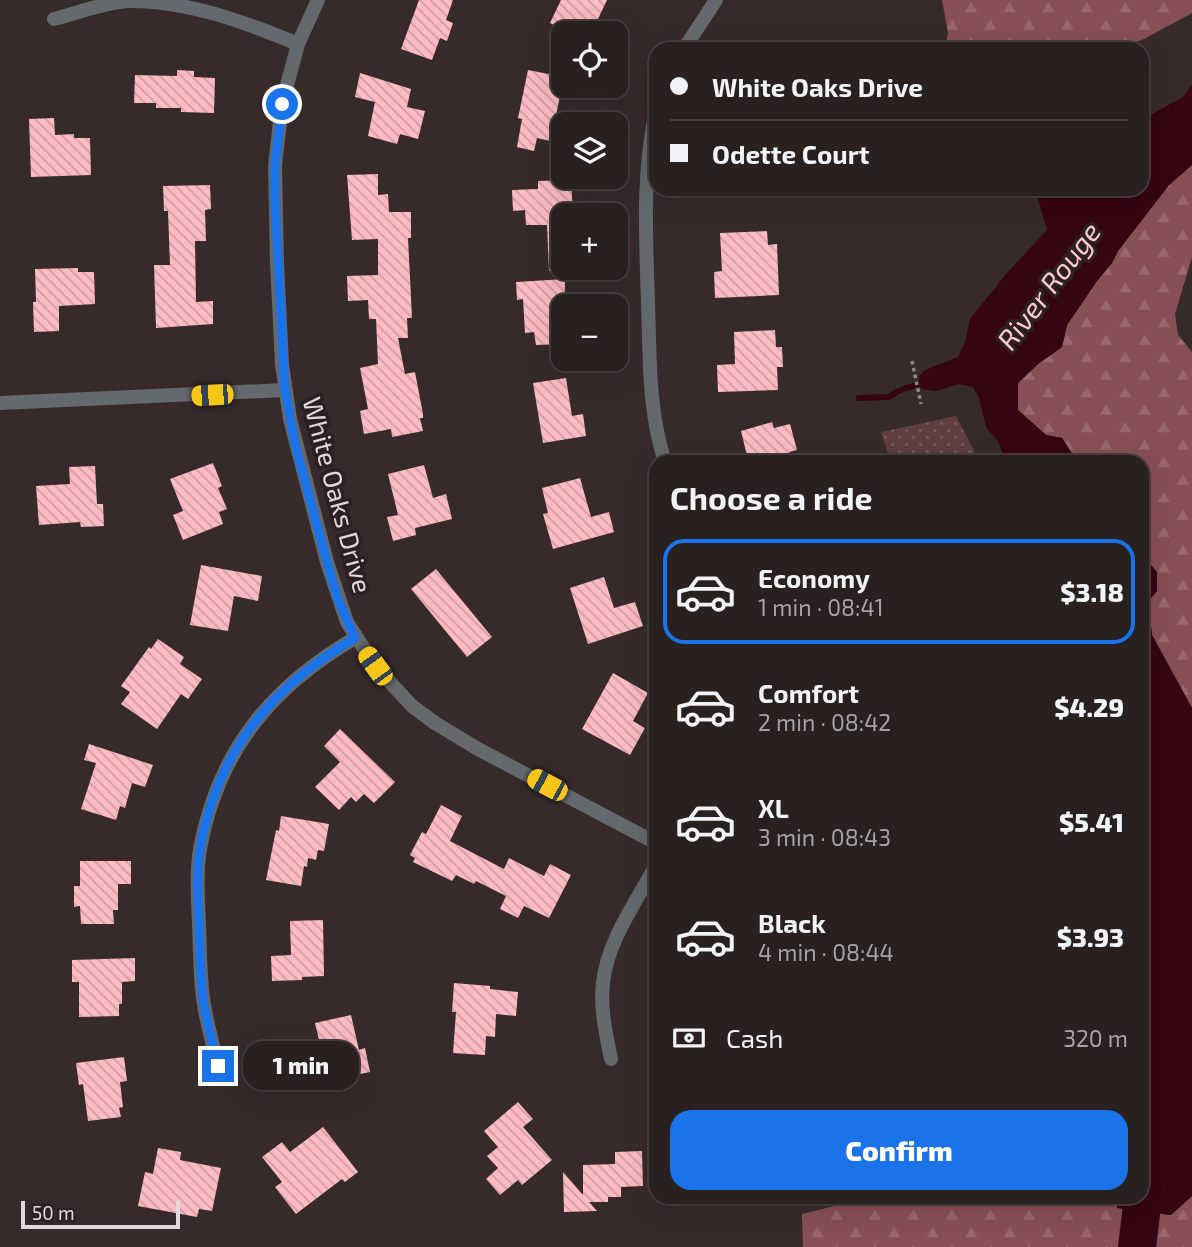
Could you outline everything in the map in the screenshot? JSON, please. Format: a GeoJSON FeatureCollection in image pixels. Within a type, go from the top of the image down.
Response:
{"type":"FeatureCollection","features":[{"type":"Feature","properties":{"kind":"street","name":"White Oaks Drive"},"geometry":{"type":"LineString","coordinates":[[318,0],[298,44],[282,104],[275,166],[278,277],[285,390],[295,444],[337,597],[355,638],[412,706],[478,749],[649,839]]}},
{"type":"Feature","properties":{"kind":"street"},"geometry":{"type":"LineString","coordinates":[[689,42],[716,0]]}},
{"type":"Feature","properties":{"kind":"street"},"geometry":{"type":"LineString","coordinates":[[54,19],[125,1],[164,2],[219,13],[298,44]]}},
{"type":"Feature","properties":{"kind":"street"},"geometry":{"type":"LineString","coordinates":[[649,151],[645,209],[652,408],[663,455]]}},
{"type":"Feature","properties":{"kind":"street"},"geometry":{"type":"LineString","coordinates":[[0,403],[285,390]]}},
{"type":"Feature","properties":{"kind":"street"},"geometry":{"type":"LineString","coordinates":[[218,1066],[204,1001],[198,903],[200,851],[212,801],[227,766],[261,712],[307,670],[355,638]]}},
{"type":"Feature","properties":{"kind":"street"},"geometry":{"type":"LineString","coordinates":[[611,1059],[602,999],[606,965],[611,949],[649,878]]}},
{"type":"Feature","properties":{"kind":"path"},"geometry":{"type":"LineString","coordinates":[[912,361],[921,404]]}},
{"type":"Feature","properties":{"kind":"shaded area"},"geometry":{"type":"Polygon","coordinates":[[[956,416],[976,455],[889,455],[881,432],[956,416]]]}},
{"type":"Feature","properties":{"kind":"green space"},"geometry":{"type":"Polygon","coordinates":[[[942,0],[1192,0],[1192,13],[1136,42],[946,42],[948,33],[942,0]]]}},
{"type":"Feature","properties":{"kind":"green space"},"geometry":{"type":"Polygon","coordinates":[[[1192,165],[1192,257],[1175,314],[1178,335],[1192,352],[1192,708],[1152,635],[1149,601],[1157,591],[1149,566],[1149,455],[1075,455],[1062,438],[1046,435],[1018,410],[1018,383],[1062,347],[1067,325],[1118,251],[1169,185],[1192,165]]]}},
{"type":"Feature","properties":{"kind":"green space"},"geometry":{"type":"Polygon","coordinates":[[[1192,1196],[1192,1247],[803,1247],[802,1214],[843,1204],[1117,1204],[1118,1208],[1170,1215],[1192,1196]]]}},
{"type":"Feature","properties":{"kind":"water"},"geometry":{"type":"Polygon","coordinates":[[[1192,85],[1192,165],[1169,185],[1118,251],[1067,325],[1062,347],[1018,383],[1018,410],[1046,435],[1062,438],[1075,455],[1003,455],[998,441],[986,427],[979,398],[973,387],[958,384],[936,391],[921,389],[919,376],[925,370],[958,357],[965,342],[970,319],[1007,273],[1047,230],[1037,196],[1149,196],[1149,116],[1183,97],[1192,85]]]}},
{"type":"Feature","properties":{"kind":"water"},"geometry":{"type":"Polygon","coordinates":[[[1149,566],[1157,572],[1157,591],[1149,601],[1149,566]]]}},
{"type":"Feature","properties":{"kind":"water"},"geometry":{"type":"Polygon","coordinates":[[[1149,610],[1152,635],[1192,708],[1192,1196],[1171,1215],[1117,1208],[1116,1204],[1149,1204],[1149,610]]]}},
{"type":"Feature","properties":{"kind":"building"},"geometry":{"type":"Polygon","coordinates":[[[419,0],[453,0],[446,20],[453,23],[447,41],[440,38],[432,60],[401,49],[419,0]]]}},
{"type":"Feature","properties":{"kind":"building"},"geometry":{"type":"Polygon","coordinates":[[[561,0],[607,0],[597,21],[550,23],[561,0]]]}},
{"type":"Feature","properties":{"kind":"building"},"geometry":{"type":"Polygon","coordinates":[[[177,70],[194,71],[194,77],[215,78],[214,113],[181,112],[181,108],[156,108],[156,103],[134,103],[135,75],[177,76],[177,70]]]}},
{"type":"Feature","properties":{"kind":"building"},"geometry":{"type":"Polygon","coordinates":[[[528,70],[551,74],[551,98],[560,98],[557,112],[551,112],[551,141],[537,138],[534,151],[517,147],[522,119],[518,118],[528,70]]]}},
{"type":"Feature","properties":{"kind":"building"},"geometry":{"type":"Polygon","coordinates":[[[360,73],[411,89],[407,107],[425,111],[418,139],[400,134],[397,144],[368,136],[375,102],[355,97],[360,73]]]}},
{"type":"Feature","properties":{"kind":"building"},"geometry":{"type":"Polygon","coordinates":[[[54,118],[55,135],[74,134],[74,138],[90,138],[91,175],[31,177],[29,119],[54,118]]]}},
{"type":"Feature","properties":{"kind":"building"},"geometry":{"type":"Polygon","coordinates":[[[378,174],[378,195],[388,194],[389,212],[411,212],[411,238],[408,238],[412,318],[407,318],[408,338],[398,338],[405,374],[415,372],[423,414],[423,418],[420,418],[423,431],[392,437],[391,429],[364,434],[360,411],[368,409],[360,368],[378,364],[376,319],[369,319],[368,300],[348,301],[347,276],[378,275],[378,239],[352,240],[347,175],[378,174]]]}},
{"type":"Feature","properties":{"kind":"building"},"geometry":{"type":"Polygon","coordinates":[[[538,181],[551,181],[551,189],[572,189],[572,203],[551,203],[551,271],[547,225],[526,225],[525,210],[513,211],[512,190],[538,189],[538,181]]]}},
{"type":"Feature","properties":{"kind":"building"},"geometry":{"type":"Polygon","coordinates":[[[210,185],[211,209],[205,210],[206,241],[195,241],[196,302],[213,301],[213,324],[156,328],[154,265],[170,265],[168,211],[164,211],[163,186],[210,185]]]}},
{"type":"Feature","properties":{"kind":"building"},"geometry":{"type":"Polygon","coordinates":[[[767,231],[768,245],[777,244],[779,295],[715,298],[714,272],[722,271],[720,233],[767,231]]]}},
{"type":"Feature","properties":{"kind":"building"},"geometry":{"type":"Polygon","coordinates":[[[78,268],[78,272],[94,272],[95,304],[59,306],[59,331],[34,332],[35,269],[78,268]]]}},
{"type":"Feature","properties":{"kind":"building"},"geometry":{"type":"Polygon","coordinates":[[[565,280],[565,294],[551,294],[551,344],[536,345],[534,332],[525,333],[523,299],[517,300],[516,282],[565,280]]]}},
{"type":"Feature","properties":{"kind":"building"},"geometry":{"type":"Polygon","coordinates":[[[775,330],[776,347],[782,347],[783,367],[777,367],[778,390],[718,392],[717,365],[735,364],[734,332],[775,330]]]}},
{"type":"Feature","properties":{"kind":"building"},"geometry":{"type":"Polygon","coordinates":[[[566,378],[572,416],[583,414],[586,436],[543,443],[533,383],[566,378]]]}},
{"type":"Feature","properties":{"kind":"building"},"geometry":{"type":"Polygon","coordinates":[[[772,422],[774,428],[790,424],[797,450],[789,452],[790,455],[747,455],[741,431],[772,422]]]}},
{"type":"Feature","properties":{"kind":"building"},"geometry":{"type":"Polygon","coordinates":[[[213,463],[222,486],[218,488],[227,509],[219,512],[223,524],[183,540],[173,515],[183,511],[170,479],[213,463]]]}},
{"type":"Feature","properties":{"kind":"building"},"geometry":{"type":"Polygon","coordinates":[[[424,465],[433,498],[446,494],[452,519],[415,528],[416,535],[393,541],[387,517],[398,515],[388,474],[424,465]]]}},
{"type":"Feature","properties":{"kind":"building"},"geometry":{"type":"Polygon","coordinates":[[[95,466],[97,504],[103,504],[104,526],[81,527],[80,522],[39,525],[36,486],[70,484],[69,467],[95,466]]]}},
{"type":"Feature","properties":{"kind":"building"},"geometry":{"type":"Polygon","coordinates":[[[580,478],[591,517],[609,512],[614,532],[553,549],[543,514],[548,513],[542,488],[580,478]]]}},
{"type":"Feature","properties":{"kind":"building"},"geometry":{"type":"Polygon","coordinates":[[[201,565],[262,576],[258,601],[234,596],[228,631],[190,625],[201,565]]]}},
{"type":"Feature","properties":{"kind":"building"},"geometry":{"type":"Polygon","coordinates":[[[436,569],[492,637],[467,657],[411,589],[436,569]]]}},
{"type":"Feature","properties":{"kind":"building"},"geometry":{"type":"Polygon","coordinates":[[[604,577],[614,608],[635,602],[643,626],[588,644],[570,588],[604,577]]]}},
{"type":"Feature","properties":{"kind":"building"},"geometry":{"type":"Polygon","coordinates":[[[158,639],[184,657],[180,664],[202,679],[188,699],[181,694],[157,729],[121,704],[130,692],[121,686],[149,647],[151,649],[158,639]]]}},
{"type":"Feature","properties":{"kind":"building"},"geometry":{"type":"Polygon","coordinates":[[[613,673],[648,693],[633,721],[645,728],[630,755],[582,729],[613,673]]]}},
{"type":"Feature","properties":{"kind":"building"},"geometry":{"type":"Polygon","coordinates":[[[340,729],[395,782],[374,803],[364,794],[356,802],[351,797],[339,810],[315,787],[340,762],[324,746],[340,729]]]}},
{"type":"Feature","properties":{"kind":"building"},"geometry":{"type":"Polygon","coordinates":[[[89,744],[153,765],[145,787],[132,783],[125,808],[120,806],[116,820],[81,809],[96,763],[84,760],[89,744]]]}},
{"type":"Feature","properties":{"kind":"building"},"geometry":{"type":"Polygon","coordinates":[[[441,805],[462,816],[450,841],[504,869],[509,858],[544,876],[550,864],[571,875],[549,918],[524,906],[518,918],[500,909],[506,896],[476,881],[474,884],[456,875],[452,881],[413,862],[415,858],[410,855],[422,832],[426,834],[441,805]]]}},
{"type":"Feature","properties":{"kind":"building"},"geometry":{"type":"Polygon","coordinates":[[[281,816],[329,824],[324,851],[318,850],[316,860],[308,858],[301,886],[266,880],[281,816]]]}},
{"type":"Feature","properties":{"kind":"building"},"geometry":{"type":"Polygon","coordinates":[[[80,861],[131,861],[131,884],[118,884],[118,910],[113,910],[114,924],[81,924],[80,906],[74,907],[74,886],[80,886],[80,861]]]}},
{"type":"Feature","properties":{"kind":"building"},"geometry":{"type":"Polygon","coordinates":[[[323,920],[324,976],[272,981],[271,956],[291,955],[290,921],[323,920]]]}},
{"type":"Feature","properties":{"kind":"building"},"geometry":{"type":"Polygon","coordinates":[[[135,958],[135,981],[122,982],[119,1016],[79,1017],[79,982],[72,982],[72,960],[135,958]]]}},
{"type":"Feature","properties":{"kind":"building"},"geometry":{"type":"Polygon","coordinates":[[[454,983],[518,992],[516,1016],[496,1014],[495,1037],[486,1036],[485,1055],[453,1053],[456,1012],[452,1012],[454,983]]]}},
{"type":"Feature","properties":{"kind":"building"},"geometry":{"type":"Polygon","coordinates":[[[351,1015],[359,1050],[365,1048],[370,1072],[322,1082],[316,1058],[323,1057],[315,1023],[351,1015]]]}},
{"type":"Feature","properties":{"kind":"building"},"geometry":{"type":"Polygon","coordinates":[[[124,1057],[127,1081],[120,1082],[123,1107],[119,1108],[121,1117],[88,1121],[83,1084],[79,1085],[76,1063],[124,1057]]]}},
{"type":"Feature","properties":{"kind":"building"},"geometry":{"type":"Polygon","coordinates":[[[518,1102],[533,1119],[523,1127],[552,1160],[522,1185],[518,1180],[500,1195],[486,1179],[498,1168],[487,1156],[498,1147],[484,1131],[518,1102]]]}},
{"type":"Feature","properties":{"kind":"building"},"geometry":{"type":"Polygon","coordinates":[[[323,1127],[358,1172],[345,1182],[342,1179],[296,1214],[275,1187],[282,1182],[262,1157],[282,1142],[290,1152],[323,1127]]]}},
{"type":"Feature","properties":{"kind":"building"},"geometry":{"type":"Polygon","coordinates":[[[158,1148],[181,1152],[180,1160],[221,1168],[212,1211],[199,1209],[197,1217],[138,1206],[145,1172],[153,1174],[158,1148]]]}},
{"type":"Feature","properties":{"kind":"building"},"geometry":{"type":"Polygon","coordinates":[[[642,1151],[643,1186],[621,1187],[621,1197],[608,1197],[608,1202],[589,1202],[597,1211],[564,1212],[563,1172],[583,1195],[583,1165],[615,1164],[615,1152],[642,1151]]]}},
{"type":"Feature","properties":{"kind":"waterway"},"geometry":{"type":"LineString","coordinates":[[859,398],[889,397],[927,381]]}},
{"type":"Feature","properties":{"kind":"waterway","name":"River Rouge"},"geometry":{"type":"LineString","coordinates":[[1137,1247],[1142,1204]]}},
{"type":"Feature","properties":{"kind":"route"},"geometry":{"type":"LineString","coordinates":[[218,1066],[200,972],[198,903],[200,851],[212,801],[227,766],[261,712],[307,670],[355,638],[337,597],[327,562],[295,444],[285,390],[275,199],[277,137],[282,104]]}}]}
